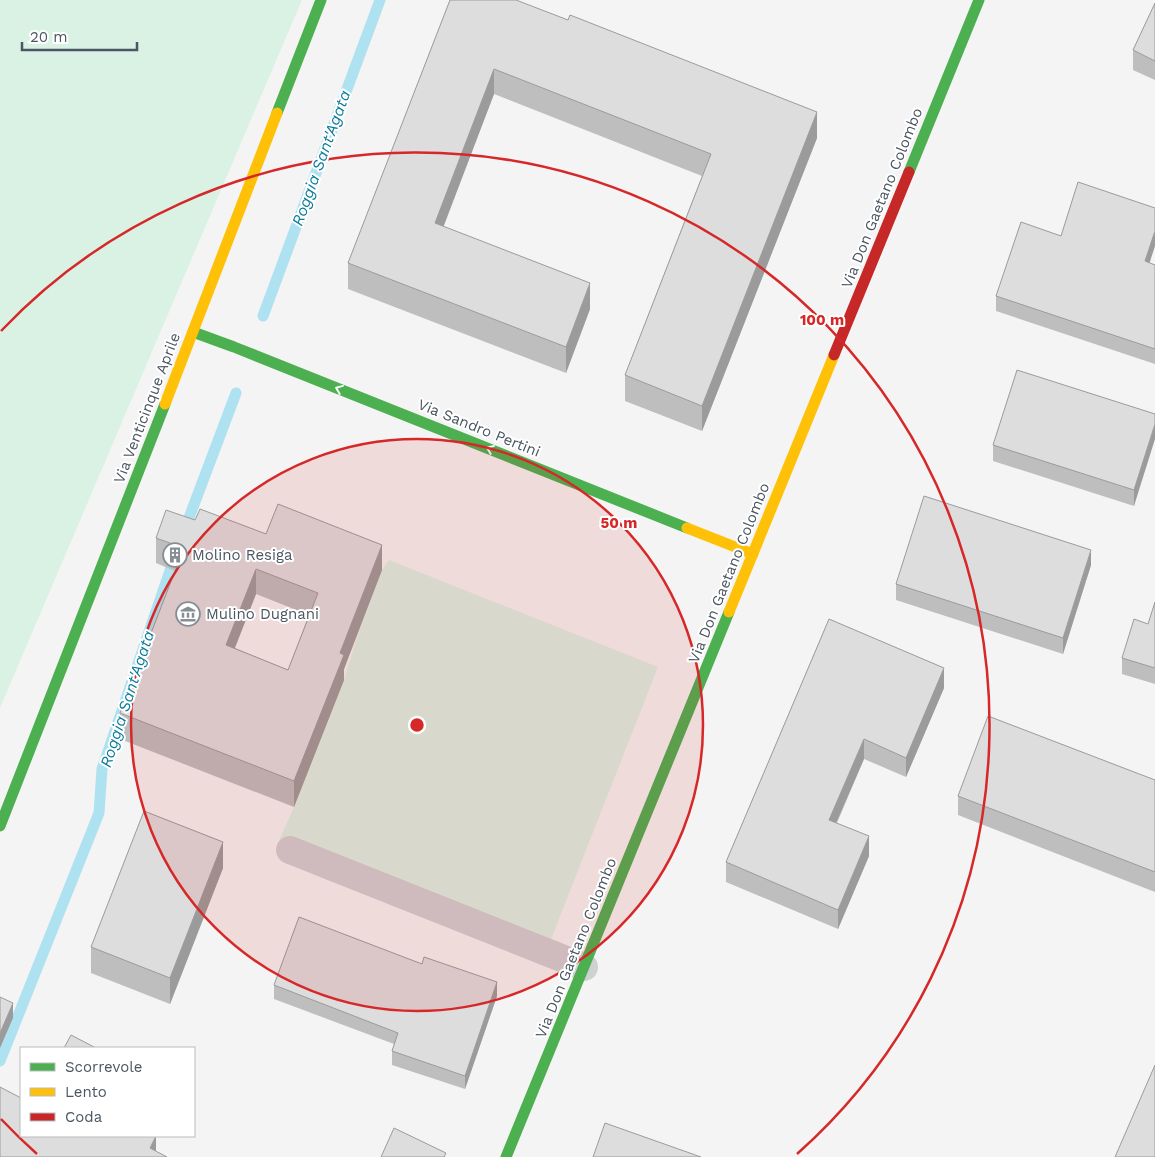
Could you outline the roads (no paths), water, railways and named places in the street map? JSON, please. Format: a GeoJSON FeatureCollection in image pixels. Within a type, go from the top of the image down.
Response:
{"type":"FeatureCollection","features":[{"type":"Feature","properties":{"kind":"street","name":"Via Venticinque Aprile"},"geometry":{"type":"LineString","coordinates":[[0,826],[321,0]]}},
{"type":"Feature","properties":{"kind":"street","name":"Via Don Gaetano Colombo"},"geometry":{"type":"LineString","coordinates":[[506,1157],[979,0]]}},
{"type":"Feature","properties":{"kind":"street","name":"Via Sandro Pertini"},"geometry":{"type":"LineString","coordinates":[[193,332],[753,554]]}},
{"type":"Feature","properties":{"kind":"street"},"geometry":{"type":"LineString","coordinates":[[290,850],[584,967]]}},
{"type":"Feature","properties":{"kind":"waterway","name":"Roggia Sant'Agata"},"geometry":{"type":"LineString","coordinates":[[263,316],[380,0]]}},
{"type":"Feature","properties":{"kind":"waterway","name":"Roggia Sant'Agata"},"geometry":{"type":"LineString","coordinates":[[184,531],[236,393]]}},
{"type":"Feature","properties":{"kind":"waterway","name":"Roggia Sant'Agata"},"geometry":{"type":"LineString","coordinates":[[0,1061],[99,813],[102,769],[175,556]]}},
{"type":"Feature","properties":{"kind":"place","name":"Molino Resiga"},"geometry":{"type":"Point","coordinates":[175,555]}},
{"type":"Feature","properties":{"kind":"place","name":"Mulino Dugnani"},"geometry":{"type":"Point","coordinates":[188,614]}}]}
